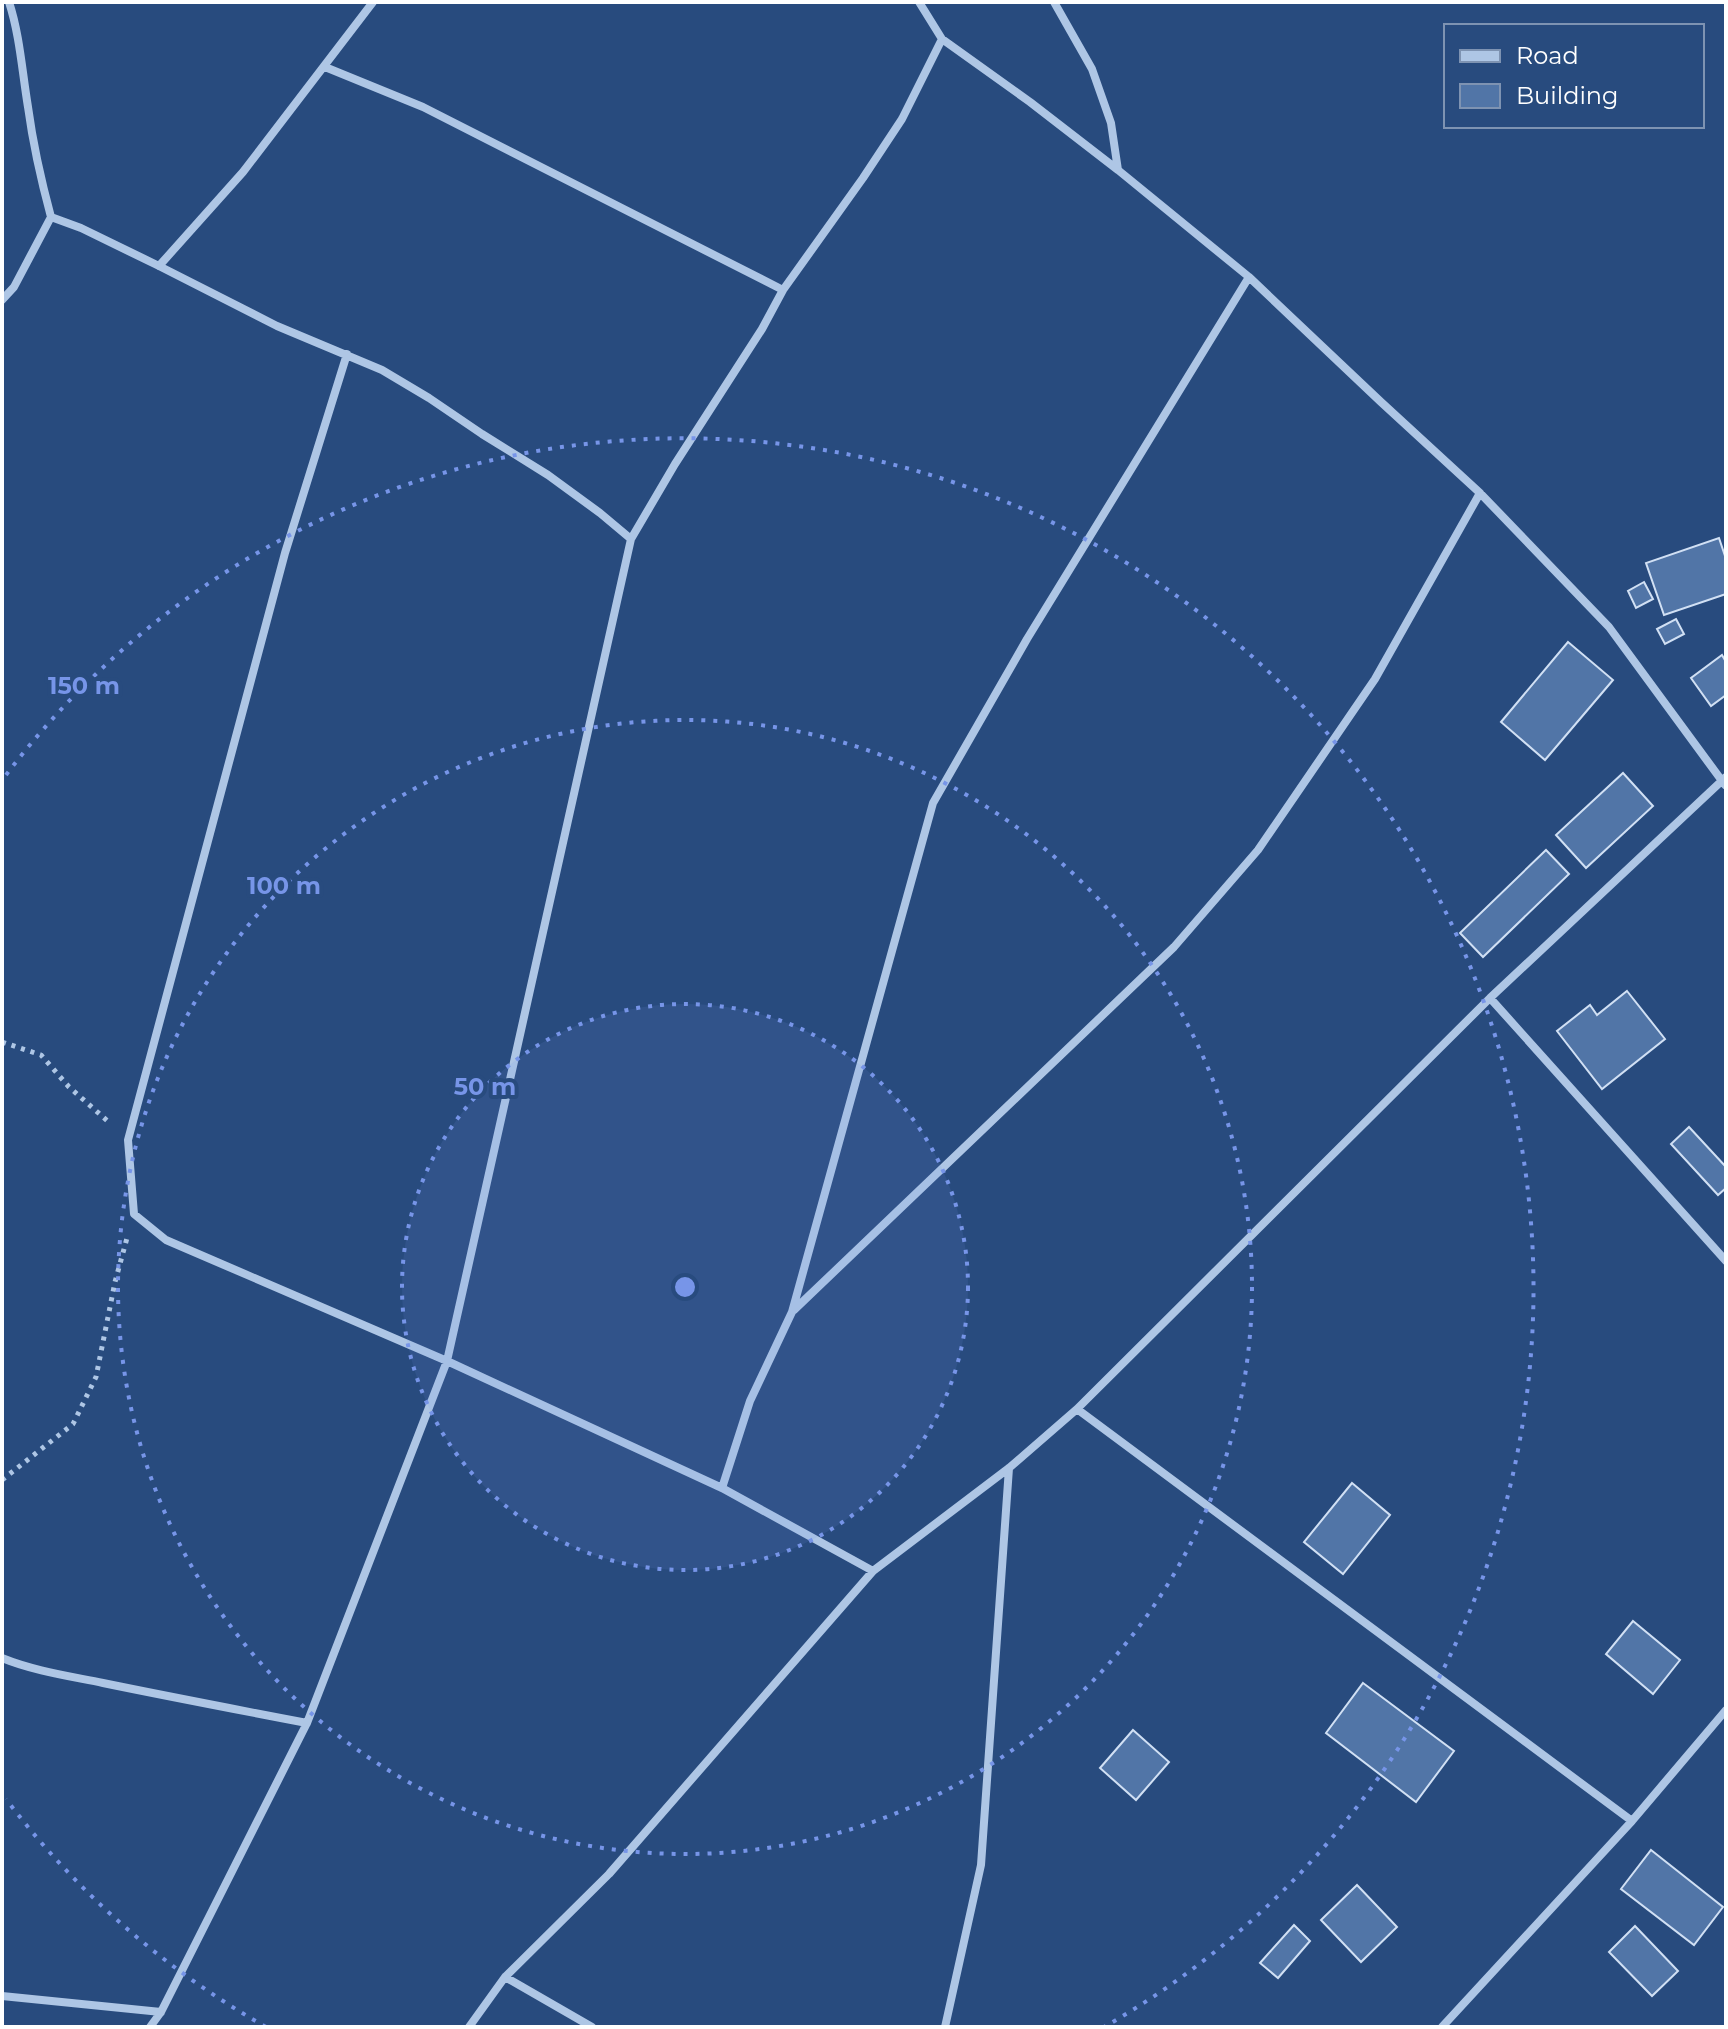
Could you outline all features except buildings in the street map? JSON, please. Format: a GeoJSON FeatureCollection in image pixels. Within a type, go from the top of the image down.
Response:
{"type":"FeatureCollection","features":[{"type":"Feature","properties":{"kind":"street"},"geometry":{"type":"LineString","coordinates":[[2,300],[14,287],[51,217],[40,175],[18,30],[9,2]]}},
{"type":"Feature","properties":{"kind":"street"},"geometry":{"type":"LineString","coordinates":[[159,266],[243,172],[373,2]]}},
{"type":"Feature","properties":{"kind":"street"},"geometry":{"type":"LineString","coordinates":[[469,2027],[505,1977],[609,1874],[873,1571],[1009,1468],[1077,1409],[1490,998],[1725,781],[1609,627],[1480,493],[1249,277],[1118,170],[942,39],[919,2]]}},
{"type":"Feature","properties":{"kind":"street"},"geometry":{"type":"LineString","coordinates":[[1054,2],[1061,7],[1092,69],[1111,123],[1118,170]]}},
{"type":"Feature","properties":{"kind":"street"},"geometry":{"type":"LineString","coordinates":[[150,2027],[161,2012],[307,1723],[447,1361],[631,539],[783,290],[902,119],[942,39]]}},
{"type":"Feature","properties":{"kind":"street"},"geometry":{"type":"LineString","coordinates":[[325,67],[423,107],[783,290]]}},
{"type":"Feature","properties":{"kind":"street"},"geometry":{"type":"LineString","coordinates":[[51,217],[81,228],[277,326],[382,370],[548,475],[631,539]]}},
{"type":"Feature","properties":{"kind":"street"},"geometry":{"type":"LineString","coordinates":[[722,1488],[750,1401],[792,1312],[933,803],[1034,626],[1249,277]]}},
{"type":"Feature","properties":{"kind":"street"},"geometry":{"type":"LineString","coordinates":[[347,354],[285,553],[128,1140],[134,1214],[166,1240],[447,1361],[722,1488],[873,1571]]}},
{"type":"Feature","properties":{"kind":"street"},"geometry":{"type":"LineString","coordinates":[[792,1312],[1174,947],[1258,850],[1375,679],[1480,493]]}},
{"type":"Feature","properties":{"kind":"street"},"geometry":{"type":"LineString","coordinates":[[1490,998],[1726,1261]]}},
{"type":"Feature","properties":{"kind":"street"},"geometry":{"type":"LineString","coordinates":[[1077,1409],[1632,1821]]}},
{"type":"Feature","properties":{"kind":"street"},"geometry":{"type":"LineString","coordinates":[[945,2027],[981,1865],[1009,1468]]}},
{"type":"Feature","properties":{"kind":"street"},"geometry":{"type":"LineString","coordinates":[[2,1658],[179,1699],[307,1723]]}},
{"type":"Feature","properties":{"kind":"street"},"geometry":{"type":"LineString","coordinates":[[1442,2027],[1632,1821],[1726,1710]]}},
{"type":"Feature","properties":{"kind":"street"},"geometry":{"type":"LineString","coordinates":[[505,1977],[592,2027]]}},
{"type":"Feature","properties":{"kind":"street"},"geometry":{"type":"LineString","coordinates":[[2,1996],[161,2012]]}},
{"type":"Feature","properties":{"kind":"path"},"geometry":{"type":"LineString","coordinates":[[2,1042],[41,1055],[69,1087],[128,1140]]}},
{"type":"Feature","properties":{"kind":"path"},"geometry":{"type":"LineString","coordinates":[[2,1480],[73,1424],[96,1377],[115,1282],[134,1214]]}}]}
